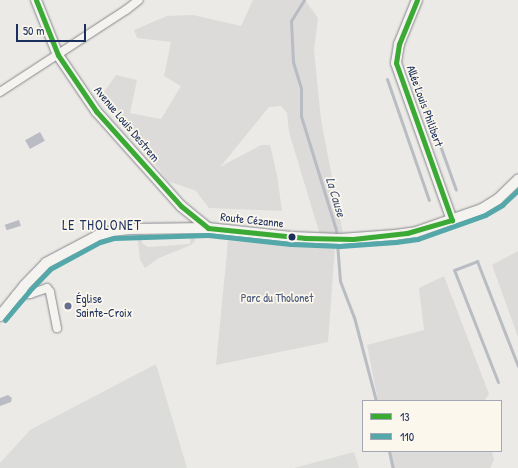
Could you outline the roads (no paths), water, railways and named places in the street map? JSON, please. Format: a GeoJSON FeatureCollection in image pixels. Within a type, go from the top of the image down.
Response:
{"type":"FeatureCollection","features":[{"type":"Feature","properties":{"kind":"street","name":"Avenue Louis Destrem"},"geometry":{"type":"LineString","coordinates":[[36,0],[58,55],[93,106],[110,128],[181,206],[208,228]]}},
{"type":"Feature","properties":{"kind":"street"},"geometry":{"type":"LineString","coordinates":[[0,92],[139,0]]}},
{"type":"Feature","properties":{"kind":"street","name":"Allée Louis Philibert"},"geometry":{"type":"LineString","coordinates":[[417,0],[399,44],[396,63],[452,220]]}},
{"type":"Feature","properties":{"kind":"street","name":"Route Cézanne"},"geometry":{"type":"LineString","coordinates":[[0,316],[16,295],[46,263],[105,233],[130,229],[208,228],[340,240],[408,233],[452,220],[487,207],[518,180]]}},
{"type":"Feature","properties":{"kind":"street"},"geometry":{"type":"LineString","coordinates":[[16,295],[30,294],[47,288],[50,292],[57,328]]}},
{"type":"Feature","properties":{"kind":"waterway","name":"La Cause"},"geometry":{"type":"LineString","coordinates":[[304,0],[291,21],[293,62],[301,89],[301,116],[336,230],[340,281],[354,317],[376,400]]}},
{"type":"Feature","properties":{"kind":"waterway"},"geometry":{"type":"LineString","coordinates":[[413,70],[456,190]]}},
{"type":"Feature","properties":{"kind":"waterway"},"geometry":{"type":"LineString","coordinates":[[387,79],[429,200]]}},
{"type":"Feature","properties":{"kind":"waterway"},"geometry":{"type":"LineString","coordinates":[[498,382],[454,270],[477,261],[518,366]]}},
{"type":"Feature","properties":{"kind":"waterway","name":"La Cause"},"geometry":{"type":"LineString","coordinates":[[389,452],[393,468]]}},
{"type":"Feature","properties":{"kind":"place","name":"Église Sainte-Croix"},"geometry":{"type":"Point","coordinates":[68,306]}},
{"type":"Feature","properties":{"kind":"district","name":"LE THOLONET"},"geometry":{"type":"Point","coordinates":[102,225]}},
{"type":"Feature","properties":{"kind":"park label","name":"Parc du Tholonet"},"geometry":{"type":"Point","coordinates":[277,298]}}]}
